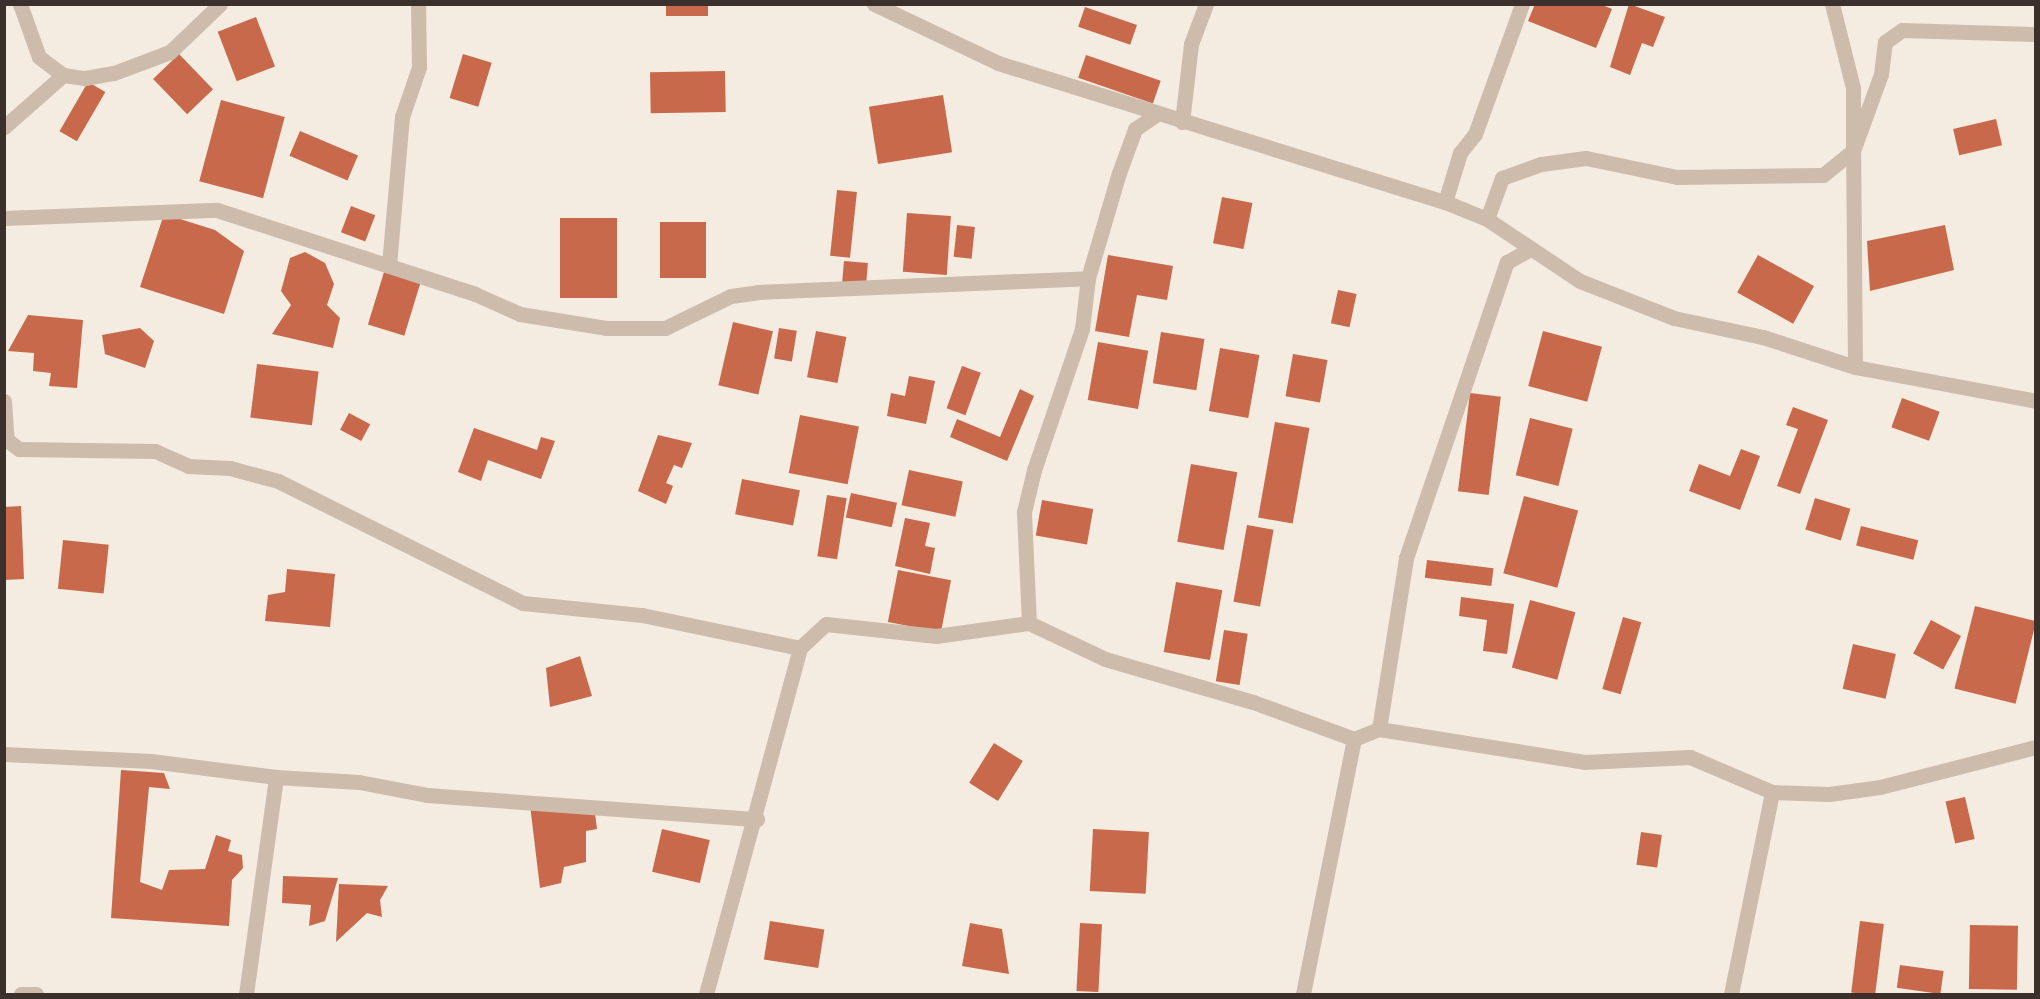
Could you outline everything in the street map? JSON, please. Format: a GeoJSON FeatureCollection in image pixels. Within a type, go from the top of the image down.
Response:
{"type":"FeatureCollection","features":[{"type":"Feature","properties":{"kind":"street"},"geometry":{"type":"LineString","coordinates":[[20,4],[39,57],[63,75],[85,78],[146,63],[170,51],[220,4]]}},
{"type":"Feature","properties":{"kind":"street"},"geometry":{"type":"LineString","coordinates":[[389,265],[402,117],[419,67],[418,4]]}},
{"type":"Feature","properties":{"kind":"street"},"geometry":{"type":"LineString","coordinates":[[874,4],[998,63],[1445,202],[1487,219],[1529,250],[1580,281],[1674,318],[1763,337],[1854,367],[2036,400]]}},
{"type":"Feature","properties":{"kind":"street"},"geometry":{"type":"LineString","coordinates":[[1182,122],[1191,44],[1206,4]]}},
{"type":"Feature","properties":{"kind":"street"},"geometry":{"type":"LineString","coordinates":[[1445,202],[1460,153],[1474,134],[1522,4]]}},
{"type":"Feature","properties":{"kind":"street"},"geometry":{"type":"LineString","coordinates":[[1832,4],[1853,88],[1854,367]]}},
{"type":"Feature","properties":{"kind":"street"},"geometry":{"type":"LineString","coordinates":[[1487,219],[1502,178],[1541,164],[1586,158],[1677,177],[1823,175],[1853,151],[1891,34],[1902,30],[2036,34]]}},
{"type":"Feature","properties":{"kind":"street"},"geometry":{"type":"LineString","coordinates":[[5,124],[63,75]]}},
{"type":"Feature","properties":{"kind":"street"},"geometry":{"type":"LineString","coordinates":[[1029,623],[1024,512],[1082,329],[1088,278],[1135,129],[1157,114]]}},
{"type":"Feature","properties":{"kind":"street"},"geometry":{"type":"LineString","coordinates":[[4,218],[217,210],[389,265],[520,314],[572,324],[644,330],[682,324],[731,296],[758,292],[1088,278]]}},
{"type":"Feature","properties":{"kind":"street"},"geometry":{"type":"LineString","coordinates":[[1378,729],[1406,558],[1507,262],[1529,250]]}},
{"type":"Feature","properties":{"kind":"street"},"geometry":{"type":"LineString","coordinates":[[4,401],[7,440],[27,450]]}},
{"type":"Feature","properties":{"kind":"street"},"geometry":{"type":"LineString","coordinates":[[4,454],[27,450],[155,451],[188,466],[230,468],[289,486],[512,600],[642,615],[800,648]]}},
{"type":"Feature","properties":{"kind":"street"},"geometry":{"type":"LineString","coordinates":[[706,994],[757,819],[800,648],[826,624],[936,636],[1029,623],[1105,658],[1253,702],[1354,740],[1378,729],[1584,762],[1690,757],[1772,792],[1828,794],[1880,787],[2036,747]]}},
{"type":"Feature","properties":{"kind":"street"},"geometry":{"type":"LineString","coordinates":[[1304,994],[1354,740]]}},
{"type":"Feature","properties":{"kind":"street"},"geometry":{"type":"LineString","coordinates":[[4,754],[151,761],[276,777],[359,782],[427,795],[757,819]]}},
{"type":"Feature","properties":{"kind":"street"},"geometry":{"type":"LineString","coordinates":[[246,994],[276,777]]}},
{"type":"Feature","properties":{"kind":"street"},"geometry":{"type":"LineString","coordinates":[[1731,994],[1772,792]]}},
{"type":"Feature","properties":{"kind":"street"},"geometry":{"type":"LineString","coordinates":[[21,994],[36,994]]}},
{"type":"Feature","properties":{"kind":"building"},"geometry":{"type":"Polygon","coordinates":[[[666,4],[708,4],[708,16],[666,16],[666,4]]]}},
{"type":"Feature","properties":{"kind":"building"},"geometry":{"type":"Polygon","coordinates":[[[1535,4],[1600,4],[1612,9],[1596,48],[1528,21],[1535,4]]]}},
{"type":"Feature","properties":{"kind":"building"},"geometry":{"type":"Polygon","coordinates":[[[1629,4],[1665,17],[1653,47],[1642,43],[1630,75],[1610,67],[1629,4]]]}},
{"type":"Feature","properties":{"kind":"building"},"geometry":{"type":"Polygon","coordinates":[[[1085,7],[1137,25],[1130,45],[1078,27],[1085,7]]]}},
{"type":"Feature","properties":{"kind":"building"},"geometry":{"type":"Polygon","coordinates":[[[256,17],[275,66],[237,81],[218,32],[256,17]]]}},
{"type":"Feature","properties":{"kind":"building"},"geometry":{"type":"Polygon","coordinates":[[[179,54],[213,89],[187,114],[153,79],[179,54]]]}},
{"type":"Feature","properties":{"kind":"building"},"geometry":{"type":"Polygon","coordinates":[[[463,54],[492,63],[478,107],[450,98],[463,54]]]}},
{"type":"Feature","properties":{"kind":"building"},"geometry":{"type":"Polygon","coordinates":[[[1086,55],[1161,81],[1153,103],[1078,78],[1086,55]]]}},
{"type":"Feature","properties":{"kind":"building"},"geometry":{"type":"Polygon","coordinates":[[[725,71],[726,112],[651,113],[650,72],[725,71]]]}},
{"type":"Feature","properties":{"kind":"building"},"geometry":{"type":"Polygon","coordinates":[[[88,82],[105,92],[77,141],[60,131],[88,82]]]}},
{"type":"Feature","properties":{"kind":"building"},"geometry":{"type":"Polygon","coordinates":[[[943,95],[952,152],[878,164],[869,107],[943,95]]]}},
{"type":"Feature","properties":{"kind":"building"},"geometry":{"type":"Polygon","coordinates":[[[221,100],[285,117],[263,198],[199,181],[221,100]]]}},
{"type":"Feature","properties":{"kind":"building"},"geometry":{"type":"Polygon","coordinates":[[[1996,119],[2002,145],[1959,155],[1953,129],[1996,119]]]}},
{"type":"Feature","properties":{"kind":"building"},"geometry":{"type":"Polygon","coordinates":[[[300,131],[358,156],[347,180],[289,156],[300,131]]]}},
{"type":"Feature","properties":{"kind":"building"},"geometry":{"type":"Polygon","coordinates":[[[837,190],[857,192],[850,258],[830,256],[837,190]]]}},
{"type":"Feature","properties":{"kind":"building"},"geometry":{"type":"Polygon","coordinates":[[[1222,197],[1252,203],[1243,249],[1213,243],[1222,197]]]}},
{"type":"Feature","properties":{"kind":"building"},"geometry":{"type":"Polygon","coordinates":[[[351,206],[375,215],[365,241],[341,232],[351,206]]]}},
{"type":"Feature","properties":{"kind":"building"},"geometry":{"type":"Polygon","coordinates":[[[907,213],[951,216],[947,275],[903,272],[907,213]]]}},
{"type":"Feature","properties":{"kind":"building"},"geometry":{"type":"Polygon","coordinates":[[[164,214],[215,230],[244,251],[224,314],[140,287],[164,214]]]}},
{"type":"Feature","properties":{"kind":"building"},"geometry":{"type":"Polygon","coordinates":[[[560,218],[617,218],[617,298],[560,298],[560,218]]]}},
{"type":"Feature","properties":{"kind":"building"},"geometry":{"type":"Polygon","coordinates":[[[660,222],[706,222],[706,278],[660,278],[660,222]]]}},
{"type":"Feature","properties":{"kind":"building"},"geometry":{"type":"Polygon","coordinates":[[[957,225],[975,227],[972,259],[954,257],[957,225]]]}},
{"type":"Feature","properties":{"kind":"building"},"geometry":{"type":"Polygon","coordinates":[[[1945,225],[1954,270],[1870,291],[1867,241],[1945,225]]]}},
{"type":"Feature","properties":{"kind":"building"},"geometry":{"type":"Polygon","coordinates":[[[305,252],[325,263],[334,284],[327,305],[340,318],[333,348],[272,334],[291,305],[281,291],[290,258],[305,252]]]}},
{"type":"Feature","properties":{"kind":"building"},"geometry":{"type":"Polygon","coordinates":[[[1108,255],[1173,266],[1167,300],[1137,295],[1129,337],[1095,331],[1108,255]]]}},
{"type":"Feature","properties":{"kind":"building"},"geometry":{"type":"Polygon","coordinates":[[[1758,255],[1814,286],[1793,324],[1737,293],[1758,255]]]}},
{"type":"Feature","properties":{"kind":"building"},"geometry":{"type":"Polygon","coordinates":[[[844,261],[868,263],[865,294],[841,292],[844,261]]]}},
{"type":"Feature","properties":{"kind":"building"},"geometry":{"type":"Polygon","coordinates":[[[384,272],[420,283],[404,336],[368,325],[384,272]]]}},
{"type":"Feature","properties":{"kind":"building"},"geometry":{"type":"Polygon","coordinates":[[[1338,290],[1357,294],[1350,327],[1331,323],[1338,290]]]}},
{"type":"Feature","properties":{"kind":"building"},"geometry":{"type":"Polygon","coordinates":[[[28,315],[83,320],[77,388],[49,386],[51,373],[33,371],[34,353],[8,351],[28,315]]]}},
{"type":"Feature","properties":{"kind":"building"},"geometry":{"type":"Polygon","coordinates":[[[733,322],[773,331],[758,395],[718,385],[733,322]]]}},
{"type":"Feature","properties":{"kind":"building"},"geometry":{"type":"Polygon","coordinates":[[[140,328],[154,341],[145,368],[105,354],[102,335],[140,328]]]}},
{"type":"Feature","properties":{"kind":"building"},"geometry":{"type":"Polygon","coordinates":[[[779,328],[797,331],[792,361],[774,359],[779,328]]]}},
{"type":"Feature","properties":{"kind":"building"},"geometry":{"type":"Polygon","coordinates":[[[816,331],[846,337],[837,383],[807,377],[816,331]]]}},
{"type":"Feature","properties":{"kind":"building"},"geometry":{"type":"Polygon","coordinates":[[[1543,331],[1602,347],[1587,402],[1528,386],[1543,331]]]}},
{"type":"Feature","properties":{"kind":"building"},"geometry":{"type":"Polygon","coordinates":[[[1161,332],[1204,339],[1196,390],[1153,383],[1161,332]]]}},
{"type":"Feature","properties":{"kind":"building"},"geometry":{"type":"Polygon","coordinates":[[[1098,342],[1148,351],[1138,409],[1088,400],[1098,342]]]}},
{"type":"Feature","properties":{"kind":"building"},"geometry":{"type":"Polygon","coordinates":[[[1220,348],[1259,355],[1248,418],[1209,411],[1220,348]]]}},
{"type":"Feature","properties":{"kind":"building"},"geometry":{"type":"Polygon","coordinates":[[[1293,354],[1327,360],[1320,402],[1286,396],[1293,354]]]}},
{"type":"Feature","properties":{"kind":"building"},"geometry":{"type":"Polygon","coordinates":[[[257,364],[319,372],[312,425],[250,418],[257,364]]]}},
{"type":"Feature","properties":{"kind":"building"},"geometry":{"type":"Polygon","coordinates":[[[962,366],[981,373],[965,415],[947,408],[962,366]]]}},
{"type":"Feature","properties":{"kind":"building"},"geometry":{"type":"Polygon","coordinates":[[[909,376],[935,381],[926,424],[887,416],[891,393],[905,396],[909,376]]]}},
{"type":"Feature","properties":{"kind":"building"},"geometry":{"type":"Polygon","coordinates":[[[1020,389],[1034,396],[1007,461],[950,437],[957,419],[1000,437],[1020,389]]]}},
{"type":"Feature","properties":{"kind":"building"},"geometry":{"type":"Polygon","coordinates":[[[1470,393],[1501,397],[1489,495],[1458,491],[1470,393]]]}},
{"type":"Feature","properties":{"kind":"building"},"geometry":{"type":"Polygon","coordinates":[[[1902,398],[1940,412],[1929,441],[1891,427],[1902,398]]]}},
{"type":"Feature","properties":{"kind":"building"},"geometry":{"type":"Polygon","coordinates":[[[1793,407],[1828,420],[1800,494],[1777,486],[1798,429],[1786,425],[1793,407]]]}},
{"type":"Feature","properties":{"kind":"building"},"geometry":{"type":"Polygon","coordinates":[[[349,413],[370,424],[361,441],[340,430],[349,413]]]}},
{"type":"Feature","properties":{"kind":"building"},"geometry":{"type":"Polygon","coordinates":[[[800,415],[859,426],[848,484],[789,473],[800,415]]]}},
{"type":"Feature","properties":{"kind":"building"},"geometry":{"type":"Polygon","coordinates":[[[1530,418],[1573,429],[1558,486],[1516,475],[1530,418]]]}},
{"type":"Feature","properties":{"kind":"building"},"geometry":{"type":"Polygon","coordinates":[[[1275,422],[1309,428],[1293,524],[1258,518],[1275,422]]]}},
{"type":"Feature","properties":{"kind":"building"},"geometry":{"type":"Polygon","coordinates":[[[474,428],[537,450],[541,437],[555,441],[541,479],[488,460],[481,481],[458,472],[474,428]]]}},
{"type":"Feature","properties":{"kind":"building"},"geometry":{"type":"Polygon","coordinates":[[[658,435],[692,443],[682,468],[674,465],[666,483],[673,486],[666,504],[638,491],[658,435]]]}},
{"type":"Feature","properties":{"kind":"building"},"geometry":{"type":"Polygon","coordinates":[[[1741,449],[1760,456],[1740,510],[1689,491],[1699,464],[1730,476],[1741,449]]]}},
{"type":"Feature","properties":{"kind":"building"},"geometry":{"type":"Polygon","coordinates":[[[1191,464],[1237,472],[1224,550],[1177,542],[1191,464]]]}},
{"type":"Feature","properties":{"kind":"building"},"geometry":{"type":"Polygon","coordinates":[[[909,470],[963,481],[955,517],[902,505],[909,470]]]}},
{"type":"Feature","properties":{"kind":"building"},"geometry":{"type":"Polygon","coordinates":[[[742,479],[800,490],[793,526],[735,514],[742,479]]]}},
{"type":"Feature","properties":{"kind":"building"},"geometry":{"type":"Polygon","coordinates":[[[851,493],[897,503],[892,527],[846,517],[851,493]]]}},
{"type":"Feature","properties":{"kind":"building"},"geometry":{"type":"Polygon","coordinates":[[[827,495],[847,498],[837,559],[817,556],[827,495]]]}},
{"type":"Feature","properties":{"kind":"building"},"geometry":{"type":"Polygon","coordinates":[[[1524,496],[1578,510],[1557,588],[1503,573],[1524,496]]]}},
{"type":"Feature","properties":{"kind":"building"},"geometry":{"type":"Polygon","coordinates":[[[1815,498],[1850,509],[1841,540],[1805,530],[1815,498]]]}},
{"type":"Feature","properties":{"kind":"building"},"geometry":{"type":"Polygon","coordinates":[[[1042,500],[1093,509],[1087,544],[1036,535],[1042,500]]]}},
{"type":"Feature","properties":{"kind":"building"},"geometry":{"type":"Polygon","coordinates":[[[21,506],[24,579],[4,580],[4,507],[21,506]]]}},
{"type":"Feature","properties":{"kind":"building"},"geometry":{"type":"Polygon","coordinates":[[[905,518],[930,523],[925,546],[935,548],[930,574],[895,566],[905,518]]]}},
{"type":"Feature","properties":{"kind":"building"},"geometry":{"type":"Polygon","coordinates":[[[1247,525],[1274,530],[1260,607],[1233,602],[1247,525]]]}},
{"type":"Feature","properties":{"kind":"building"},"geometry":{"type":"Polygon","coordinates":[[[1861,526],[1918,540],[1913,560],[1856,545],[1861,526]]]}},
{"type":"Feature","properties":{"kind":"building"},"geometry":{"type":"Polygon","coordinates":[[[63,540],[109,545],[104,594],[58,589],[63,540]]]}},
{"type":"Feature","properties":{"kind":"building"},"geometry":{"type":"Polygon","coordinates":[[[1427,560],[1494,568],[1491,586],[1425,578],[1427,560]]]}},
{"type":"Feature","properties":{"kind":"building"},"geometry":{"type":"Polygon","coordinates":[[[287,569],[335,574],[330,627],[265,621],[268,595],[285,592],[287,569]]]}},
{"type":"Feature","properties":{"kind":"building"},"geometry":{"type":"Polygon","coordinates":[[[898,570],[951,580],[941,632],[888,622],[898,570]]]}},
{"type":"Feature","properties":{"kind":"building"},"geometry":{"type":"Polygon","coordinates":[[[1176,582],[1222,590],[1210,660],[1164,652],[1176,582]]]}},
{"type":"Feature","properties":{"kind":"building"},"geometry":{"type":"Polygon","coordinates":[[[1461,597],[1514,604],[1507,654],[1483,651],[1487,620],[1459,616],[1461,597]]]}},
{"type":"Feature","properties":{"kind":"building"},"geometry":{"type":"Polygon","coordinates":[[[1530,600],[1575,612],[1557,680],[1512,668],[1530,600]]]}},
{"type":"Feature","properties":{"kind":"building"},"geometry":{"type":"Polygon","coordinates":[[[1975,606],[2036,621],[2016,704],[1954,688],[1975,606]]]}},
{"type":"Feature","properties":{"kind":"building"},"geometry":{"type":"Polygon","coordinates":[[[1623,617],[1641,622],[1621,694],[1602,689],[1623,617]]]}},
{"type":"Feature","properties":{"kind":"building"},"geometry":{"type":"Polygon","coordinates":[[[1931,620],[1961,636],[1943,670],[1913,654],[1931,620]]]}},
{"type":"Feature","properties":{"kind":"building"},"geometry":{"type":"Polygon","coordinates":[[[1224,630],[1248,634],[1240,685],[1216,681],[1224,630]]]}},
{"type":"Feature","properties":{"kind":"building"},"geometry":{"type":"Polygon","coordinates":[[[1853,644],[1896,654],[1886,699],[1843,689],[1853,644]]]}},
{"type":"Feature","properties":{"kind":"building"},"geometry":{"type":"Polygon","coordinates":[[[580,656],[592,696],[550,707],[546,668],[580,656]]]}},
{"type":"Feature","properties":{"kind":"building"},"geometry":{"type":"Polygon","coordinates":[[[994,743],[1023,761],[998,801],[969,783],[994,743]]]}},
{"type":"Feature","properties":{"kind":"building"},"geometry":{"type":"Polygon","coordinates":[[[121,770],[164,773],[170,789],[149,787],[140,882],[162,890],[169,870],[205,869],[216,835],[231,840],[228,851],[242,855],[243,868],[232,880],[229,926],[111,918],[121,770]]]}},
{"type":"Feature","properties":{"kind":"building"},"geometry":{"type":"Polygon","coordinates":[[[1965,797],[1975,839],[1955,843],[1946,801],[1965,797]]]}},
{"type":"Feature","properties":{"kind":"building"},"geometry":{"type":"Polygon","coordinates":[[[530,805],[594,806],[597,829],[586,831],[586,862],[564,867],[561,883],[540,888],[530,805]]]}},
{"type":"Feature","properties":{"kind":"building"},"geometry":{"type":"Polygon","coordinates":[[[662,829],[710,840],[700,883],[652,872],[662,829]]]}},
{"type":"Feature","properties":{"kind":"building"},"geometry":{"type":"Polygon","coordinates":[[[1093,829],[1149,832],[1146,894],[1090,891],[1093,829]]]}},
{"type":"Feature","properties":{"kind":"building"},"geometry":{"type":"Polygon","coordinates":[[[1641,832],[1662,835],[1657,868],[1636,865],[1641,832]]]}},
{"type":"Feature","properties":{"kind":"building"},"geometry":{"type":"Polygon","coordinates":[[[283,876],[338,878],[325,921],[309,926],[311,905],[282,903],[283,876]]]}},
{"type":"Feature","properties":{"kind":"building"},"geometry":{"type":"Polygon","coordinates":[[[339,884],[388,886],[380,900],[382,917],[367,913],[336,942],[339,884]]]}},
{"type":"Feature","properties":{"kind":"building"},"geometry":{"type":"Polygon","coordinates":[[[770,921],[824,930],[818,968],[764,960],[770,921]]]}},
{"type":"Feature","properties":{"kind":"building"},"geometry":{"type":"Polygon","coordinates":[[[1860,921],[1884,924],[1875,994],[1851,992],[1860,921]]]}},
{"type":"Feature","properties":{"kind":"building"},"geometry":{"type":"Polygon","coordinates":[[[970,923],[1002,929],[1009,974],[962,966],[970,923]]]}},
{"type":"Feature","properties":{"kind":"building"},"geometry":{"type":"Polygon","coordinates":[[[1080,923],[1102,924],[1098,992],[1076,991],[1080,923]]]}},
{"type":"Feature","properties":{"kind":"building"},"geometry":{"type":"Polygon","coordinates":[[[1970,925],[2018,926],[2017,990],[1969,989],[1970,925]]]}},
{"type":"Feature","properties":{"kind":"building"},"geometry":{"type":"Polygon","coordinates":[[[1900,965],[1944,971],[1940,994],[1897,988],[1900,965]]]}}]}
